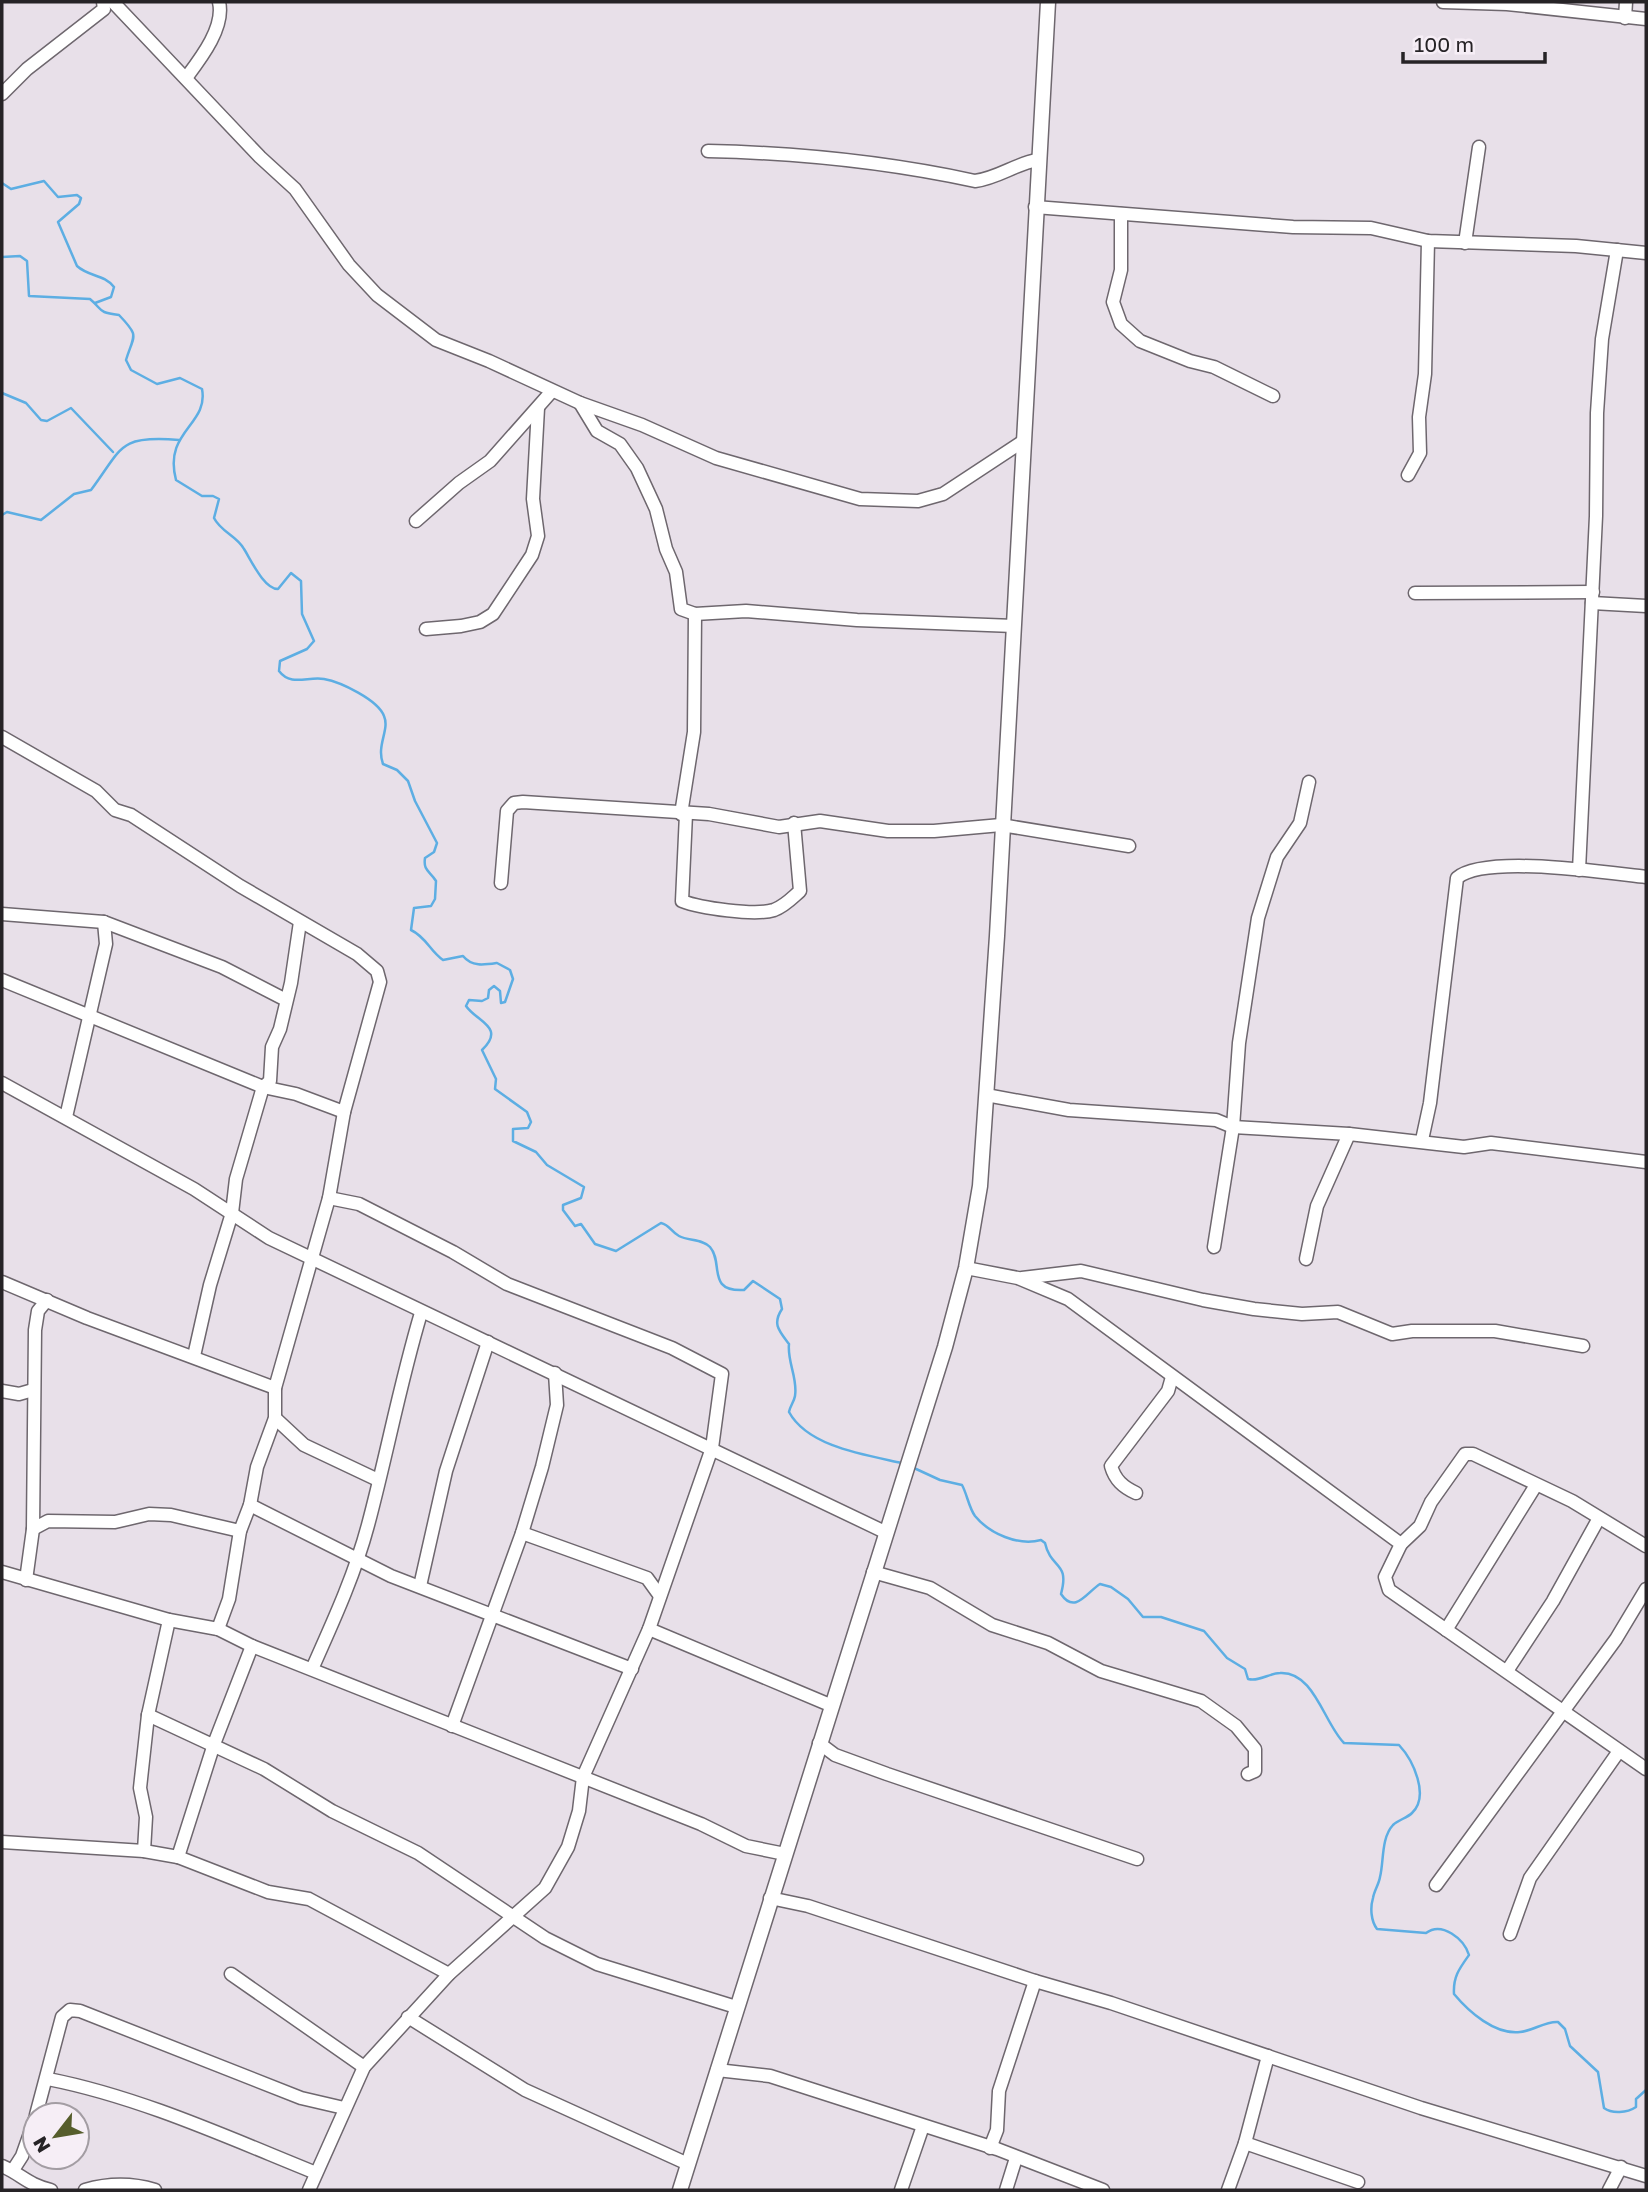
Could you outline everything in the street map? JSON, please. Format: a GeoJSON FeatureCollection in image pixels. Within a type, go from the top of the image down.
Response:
{"type":"FeatureCollection","features":[{"type":"Feature","properties":{"kind":"main road"},"geometry":{"type":"LineString","coordinates":[[680,2190],[830,1704],[887,1533],[966,1268],[980,1186],[1048,2]]}},
{"type":"Feature","properties":{"kind":"street"},"geometry":{"type":"LineString","coordinates":[[2,94],[27,69],[104,9],[103,2]]}},
{"type":"Feature","properties":{"kind":"street"},"geometry":{"type":"LineString","coordinates":[[113,2],[260,157],[295,189],[349,265],[377,295],[436,340],[580,403],[642,425],[716,458],[834,493],[892,502],[918,501],[943,494],[1022,442]]}},
{"type":"Feature","properties":{"kind":"street"},"geometry":{"type":"LineString","coordinates":[[186,78],[199,61],[220,22],[219,2]]}},
{"type":"Feature","properties":{"kind":"street"},"geometry":{"type":"LineString","coordinates":[[1443,2],[1507,4],[1646,19]]}},
{"type":"Feature","properties":{"kind":"street"},"geometry":{"type":"LineString","coordinates":[[1625,18],[1626,2]]}},
{"type":"Feature","properties":{"kind":"street"},"geometry":{"type":"LineString","coordinates":[[1465,243],[1479,147]]}},
{"type":"Feature","properties":{"kind":"street"},"geometry":{"type":"LineString","coordinates":[[708,151],[778,152],[844,159],[975,181],[995,178],[1020,163],[1037,160]]}},
{"type":"Feature","properties":{"kind":"street"},"geometry":{"type":"LineString","coordinates":[[1035,207],[1293,227],[1371,228],[1428,241],[1646,253]]}},
{"type":"Feature","properties":{"kind":"street"},"geometry":{"type":"LineString","coordinates":[[1121,214],[1121,270],[1112,302],[1121,324],[1140,341],[1189,361],[1214,367],[1273,396]]}},
{"type":"Feature","properties":{"kind":"street"},"geometry":{"type":"LineString","coordinates":[[1408,475],[1420,453],[1419,417],[1425,374],[1428,241]]}},
{"type":"Feature","properties":{"kind":"street"},"geometry":{"type":"LineString","coordinates":[[1579,870],[1602,339],[1617,250]]}},
{"type":"Feature","properties":{"kind":"street"},"geometry":{"type":"LineString","coordinates":[[416,521],[459,483],[490,461],[552,391]]}},
{"type":"Feature","properties":{"kind":"street"},"geometry":{"type":"LineString","coordinates":[[580,403],[597,431],[620,444],[637,468],[656,509],[666,549],[676,572],[681,609],[695,614],[746,611],[857,620],[1014,626]]}},
{"type":"Feature","properties":{"kind":"street"},"geometry":{"type":"LineString","coordinates":[[426,629],[480,622],[493,614],[532,555],[538,536],[533,499],[538,408]]}},
{"type":"Feature","properties":{"kind":"street"},"geometry":{"type":"LineString","coordinates":[[1415,593],[1592,598],[1646,606]]}},
{"type":"Feature","properties":{"kind":"street"},"geometry":{"type":"LineString","coordinates":[[695,614],[694,732],[684,814],[682,901],[695,906],[763,911],[787,904],[800,891],[794,823]]}},
{"type":"Feature","properties":{"kind":"street"},"geometry":{"type":"LineString","coordinates":[[2,737],[96,791],[115,810],[131,815],[300,922],[357,954],[377,971],[380,982],[344,1112],[329,1198],[275,1388],[275,1418],[257,1467],[250,1505],[240,1531],[229,1599],[218,1629]]}},
{"type":"Feature","properties":{"kind":"street"},"geometry":{"type":"LineString","coordinates":[[1214,1247],[1233,1127],[1239,1043],[1258,918],[1277,857],[1300,822],[1309,782]]}},
{"type":"Feature","properties":{"kind":"street"},"geometry":{"type":"LineString","coordinates":[[500,883],[503,831],[507,811],[514,803],[709,814],[779,827],[820,821],[900,831],[1001,825],[1129,846]]}},
{"type":"Feature","properties":{"kind":"street"},"geometry":{"type":"LineString","coordinates":[[1422,1140],[1430,1103],[1457,878],[1471,871],[1500,866],[1646,877]]}},
{"type":"Feature","properties":{"kind":"street"},"geometry":{"type":"LineString","coordinates":[[2,914],[104,922],[222,967],[286,1000]]}},
{"type":"Feature","properties":{"kind":"street"},"geometry":{"type":"LineString","coordinates":[[66,1117],[106,944],[104,922]]}},
{"type":"Feature","properties":{"kind":"street"},"geometry":{"type":"LineString","coordinates":[[194,1356],[209,1285],[232,1213],[236,1179],[263,1087],[270,1081],[272,1047],[280,1029],[299,945],[300,922]]}},
{"type":"Feature","properties":{"kind":"street"},"geometry":{"type":"LineString","coordinates":[[2,980],[263,1087],[296,1094],[344,1112]]}},
{"type":"Feature","properties":{"kind":"street"},"geometry":{"type":"LineString","coordinates":[[2,1083],[232,1213],[269,1238],[421,1313],[712,1447],[887,1533]]}},
{"type":"Feature","properties":{"kind":"street"},"geometry":{"type":"LineString","coordinates":[[986,1095],[1069,1110],[1216,1120],[1233,1127],[1422,1140],[1464,1147],[1491,1143],[1646,1162]]}},
{"type":"Feature","properties":{"kind":"street"},"geometry":{"type":"LineString","coordinates":[[1306,1259],[1317,1206],[1349,1134]]}},
{"type":"Feature","properties":{"kind":"street"},"geometry":{"type":"LineString","coordinates":[[309,2190],[364,2067],[449,1974],[545,1888],[568,1847],[579,1811],[583,1777],[649,1629],[712,1447],[722,1374],[672,1348],[507,1284],[453,1252],[359,1204],[329,1198]]}},
{"type":"Feature","properties":{"kind":"street"},"geometry":{"type":"LineString","coordinates":[[966,1268],[1018,1278],[1068,1299],[1401,1544]]}},
{"type":"Feature","properties":{"kind":"street"},"geometry":{"type":"LineString","coordinates":[[1018,1278],[1081,1271],[1203,1300],[1254,1309],[1301,1314],[1338,1312],[1391,1334],[1412,1331],[1494,1331],[1583,1346]]}},
{"type":"Feature","properties":{"kind":"street"},"geometry":{"type":"LineString","coordinates":[[2,1282],[275,1388]]}},
{"type":"Feature","properties":{"kind":"street"},"geometry":{"type":"LineString","coordinates":[[26,1580],[33,1529],[35,1330],[38,1311],[47,1300]]}},
{"type":"Feature","properties":{"kind":"street"},"geometry":{"type":"LineString","coordinates":[[313,1669],[357,1559],[421,1313]]}},
{"type":"Feature","properties":{"kind":"street"},"geometry":{"type":"LineString","coordinates":[[420,1586],[446,1471],[488,1342]]}},
{"type":"Feature","properties":{"kind":"street"},"geometry":{"type":"LineString","coordinates":[[452,1726],[522,1533],[557,1405],[555,1373]]}},
{"type":"Feature","properties":{"kind":"street"},"geometry":{"type":"LineString","coordinates":[[1136,1493],[1119,1482],[1111,1466],[1168,1391],[1172,1377]]}},
{"type":"Feature","properties":{"kind":"street"},"geometry":{"type":"LineString","coordinates":[[2,1391],[19,1394],[33,1390]]}},
{"type":"Feature","properties":{"kind":"street"},"geometry":{"type":"LineString","coordinates":[[275,1418],[304,1445],[378,1480]]}},
{"type":"Feature","properties":{"kind":"street"},"geometry":{"type":"LineString","coordinates":[[1646,1546],[1573,1501],[1473,1454],[1465,1454],[1432,1502],[1420,1526],[1401,1544],[1385,1577],[1389,1590],[1646,1769]]}},
{"type":"Feature","properties":{"kind":"street"},"geometry":{"type":"LineString","coordinates":[[1446,1630],[1536,1485]]}},
{"type":"Feature","properties":{"kind":"street"},"geometry":{"type":"LineString","coordinates":[[250,1505],[357,1559],[491,1616],[632,1669]]}},
{"type":"Feature","properties":{"kind":"street"},"geometry":{"type":"LineString","coordinates":[[33,1529],[48,1521],[114,1522],[149,1514],[171,1515],[240,1531]]}},
{"type":"Feature","properties":{"kind":"street"},"geometry":{"type":"LineString","coordinates":[[1507,1671],[1553,1601],[1599,1518]]}},
{"type":"Feature","properties":{"kind":"street"},"geometry":{"type":"LineString","coordinates":[[522,1533],[648,1578],[660,1596]]}},
{"type":"Feature","properties":{"kind":"street"},"geometry":{"type":"LineString","coordinates":[[2,1572],[169,1620],[218,1629],[252,1646],[583,1777],[746,1846],[785,1854]]}},
{"type":"Feature","properties":{"kind":"street"},"geometry":{"type":"LineString","coordinates":[[873,1572],[930,1588],[992,1625],[1048,1643],[1101,1671],[1201,1701],[1236,1726],[1255,1749],[1255,1771],[1248,1774]]}},
{"type":"Feature","properties":{"kind":"street"},"geometry":{"type":"LineString","coordinates":[[1436,1885],[1616,1639],[1646,1589]]}},
{"type":"Feature","properties":{"kind":"street"},"geometry":{"type":"LineString","coordinates":[[144,1851],[146,1817],[140,1788],[148,1715],[169,1620]]}},
{"type":"Feature","properties":{"kind":"street"},"geometry":{"type":"LineString","coordinates":[[649,1629],[830,1704]]}},
{"type":"Feature","properties":{"kind":"street"},"geometry":{"type":"LineString","coordinates":[[178,1857],[214,1744],[252,1646]]}},
{"type":"Feature","properties":{"kind":"street"},"geometry":{"type":"LineString","coordinates":[[148,1715],[264,1769],[332,1811],[418,1853],[516,1915],[545,1938],[597,1964],[736,2007]]}},
{"type":"Feature","properties":{"kind":"street"},"geometry":{"type":"LineString","coordinates":[[818,1743],[835,1755],[887,1774],[1138,1859]]}},
{"type":"Feature","properties":{"kind":"street"},"geometry":{"type":"LineString","coordinates":[[1510,1934],[1530,1878],[1619,1751]]}},
{"type":"Feature","properties":{"kind":"street"},"geometry":{"type":"LineString","coordinates":[[2,1842],[144,1851],[178,1857],[268,1892],[309,1899],[449,1974]]}},
{"type":"Feature","properties":{"kind":"street"},"geometry":{"type":"LineString","coordinates":[[770,1898],[808,1906],[1035,1981],[1111,2003],[1535,2145],[1646,2176]]}},
{"type":"Feature","properties":{"kind":"street"},"geometry":{"type":"LineString","coordinates":[[231,1974],[364,2067]]}},
{"type":"Feature","properties":{"kind":"street"},"geometry":{"type":"LineString","coordinates":[[990,2148],[997,2130],[999,2091],[1035,1981]]}},
{"type":"Feature","properties":{"kind":"street"},"geometry":{"type":"LineString","coordinates":[[41,2101],[62,2017],[70,2010],[80,2011],[301,2098],[344,2108]]}},
{"type":"Feature","properties":{"kind":"street"},"geometry":{"type":"LineString","coordinates":[[408,2017],[525,2090],[688,2164]]}},
{"type":"Feature","properties":{"kind":"street"},"geometry":{"type":"LineString","coordinates":[[1228,2190],[1245,2143],[1268,2056]]}},
{"type":"Feature","properties":{"kind":"street"},"geometry":{"type":"LineString","coordinates":[[716,2070],[770,2076],[990,2148],[1103,2190]]}},
{"type":"Feature","properties":{"kind":"street"},"geometry":{"type":"LineString","coordinates":[[48,2079],[86,2086],[316,2173]]}},
{"type":"Feature","properties":{"kind":"street"},"geometry":{"type":"LineString","coordinates":[[901,2190],[923,2126]]}},
{"type":"Feature","properties":{"kind":"street"},"geometry":{"type":"LineString","coordinates":[[1245,2143],[1359,2182]]}},
{"type":"Feature","properties":{"kind":"street"},"geometry":{"type":"LineString","coordinates":[[21,2157],[7,2168],[26,2183],[51,2190]]}},
{"type":"Feature","properties":{"kind":"street"},"geometry":{"type":"LineString","coordinates":[[1006,2190],[1016,2158]]}},
{"type":"Feature","properties":{"kind":"street"},"geometry":{"type":"LineString","coordinates":[[1609,2190],[1621,2167]]}},
{"type":"Feature","properties":{"kind":"street"},"geometry":{"type":"LineString","coordinates":[[85,2190],[105,2185],[139,2186],[155,2190]]}},
{"type":"Feature","properties":{"kind":"waterway"},"geometry":{"type":"LineString","coordinates":[[2,183],[11,189],[44,181],[58,197],[77,195],[81,198],[79,204],[58,222],[77,266],[106,280],[114,287],[111,297],[95,303]]}},
{"type":"Feature","properties":{"kind":"waterway"},"geometry":{"type":"LineString","coordinates":[[2,257],[20,256],[27,261],[29,296],[90,299],[104,312],[119,315],[133,332],[126,360],[131,370],[157,384],[180,378],[202,389],[199,412],[180,439],[176,450],[176,480],[202,496],[219,499],[214,518],[241,545],[268,584],[278,589],[291,573],[301,581],[302,614],[314,641],[307,649],[280,661],[279,671],[289,679],[318,678],[340,684],[367,698],[384,716],[381,750],[383,764],[397,770],[408,781],[415,801],[437,843],[434,852],[425,858],[426,868],[436,881],[435,899],[431,906],[414,908],[411,930],[421,936],[443,960],[463,956],[474,964],[497,963],[510,970],[513,979],[505,1002],[501,1003],[500,991],[494,986],[489,990],[488,998],[482,1001],[469,1000],[466,1006],[490,1030],[489,1042],[482,1050],[496,1079],[495,1089],[527,1112],[531,1122],[528,1128],[513,1129],[513,1141],[536,1152],[547,1165],[584,1187],[581,1198],[563,1205],[563,1210],[575,1226],[581,1224],[595,1244],[616,1251],[661,1223],[679,1236],[707,1244],[714,1254],[720,1281],[725,1286],[744,1290],[753,1281],[780,1299],[782,1309],[777,1323],[789,1344],[795,1383],[795,1396],[789,1412],[798,1424],[810,1434],[839,1448],[902,1463]]}},
{"type":"Feature","properties":{"kind":"waterway"},"geometry":{"type":"LineString","coordinates":[[2,393],[26,403],[41,420],[47,421],[71,408],[113,452]]}},
{"type":"Feature","properties":{"kind":"waterway"},"geometry":{"type":"LineString","coordinates":[[2,515],[7,512],[41,520],[74,494],[91,490],[124,447],[144,440],[179,440]]}},
{"type":"Feature","properties":{"kind":"waterway"},"geometry":{"type":"LineString","coordinates":[[914,1468],[940,1480],[962,1485],[975,1516],[996,1533],[1014,1540],[1041,1540],[1045,1543],[1051,1558],[1061,1570],[1061,1594],[1066,1600],[1081,1600],[1100,1584],[1111,1587],[1128,1599],[1143,1617],[1161,1617],[1204,1631],[1227,1658],[1245,1669],[1248,1679],[1280,1673],[1302,1680],[1344,1743],[1399,1745],[1418,1778],[1420,1797],[1412,1813],[1393,1825],[1386,1836],[1372,1906],[1372,1918],[1377,1929],[1426,1933],[1439,1929],[1452,1934],[1462,1943],[1469,1955],[1457,1973],[1454,1994],[1475,2015],[1501,2030],[1520,2032],[1558,2022],[1565,2029],[1570,2046],[1598,2072],[1604,2108],[1607,2110],[1624,2112],[1636,2107],[1636,2099],[1646,2090]]}}]}
